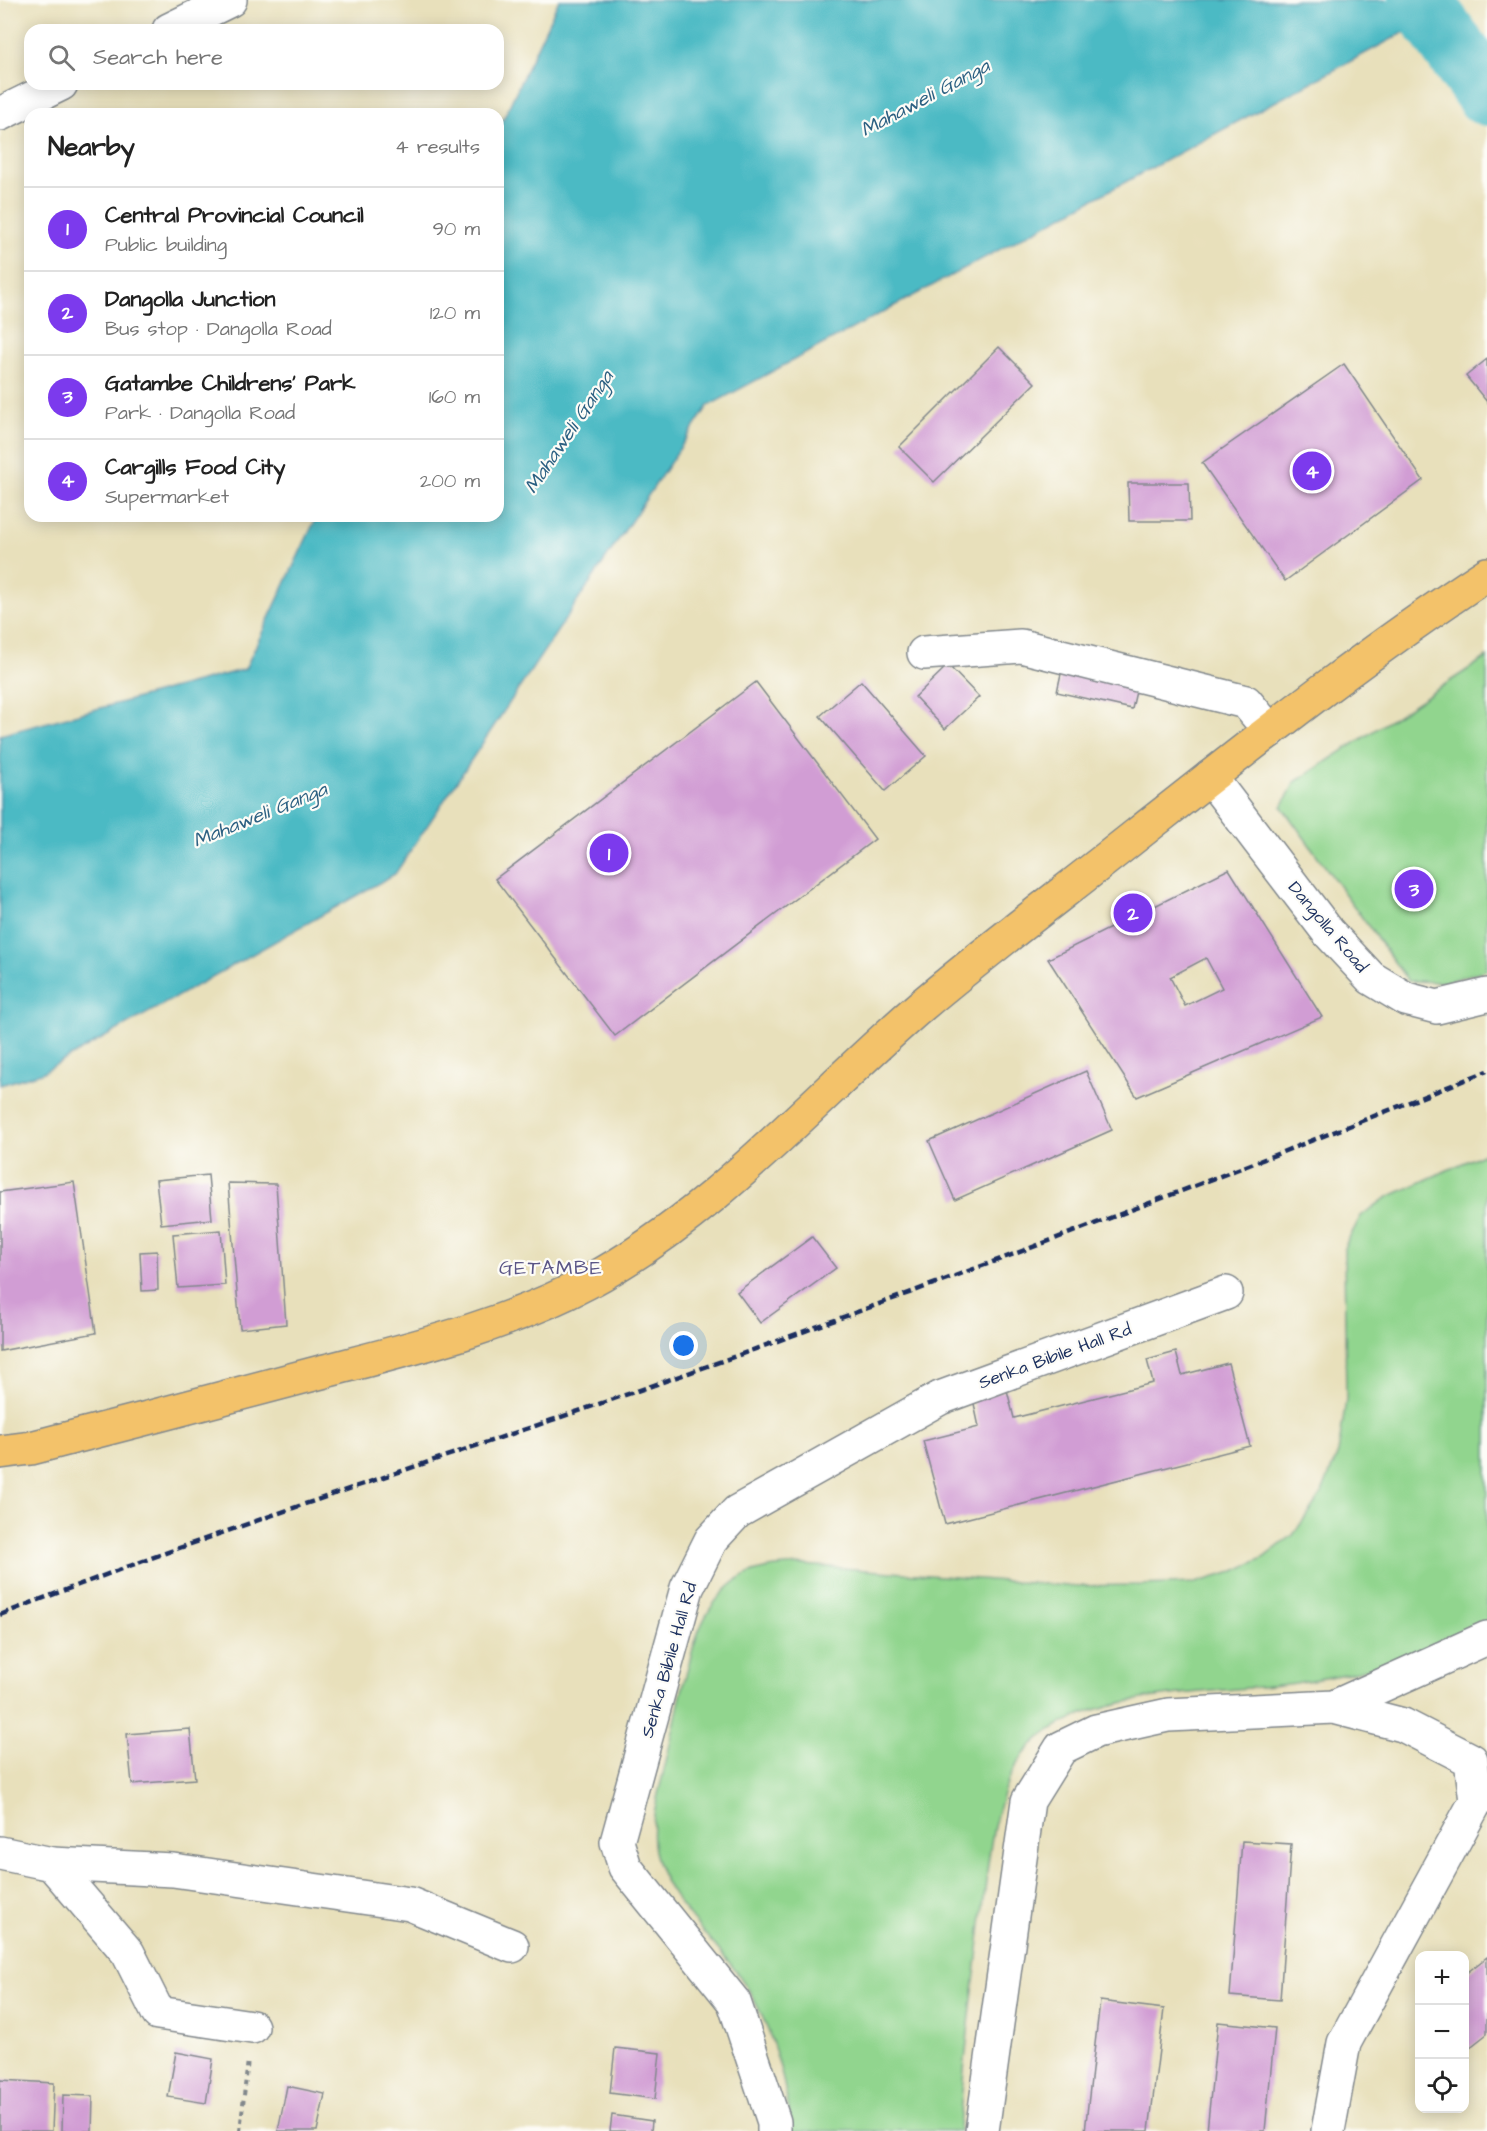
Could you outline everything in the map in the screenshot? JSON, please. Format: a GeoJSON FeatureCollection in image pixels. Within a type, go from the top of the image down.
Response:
{"type":"FeatureCollection","features":[{"type":"Feature","properties":{"kind":"highway"},"geometry":{"type":"LineString","coordinates":[[0,1452],[32,1448],[429,1344],[509,1317],[601,1275],[637,1255],[692,1213],[756,1159],[854,1065],[926,1003],[1270,731],[1446,601],[1487,574]]}},
{"type":"Feature","properties":{"kind":"street"},"geometry":{"type":"LineString","coordinates":[[181,24],[230,0]]}},
{"type":"Feature","properties":{"kind":"street"},"geometry":{"type":"LineString","coordinates":[[0,114],[49,90]]}},
{"type":"Feature","properties":{"kind":"street"},"geometry":{"type":"LineString","coordinates":[[924,653],[1021,646],[1246,702],[1270,731]]}},
{"type":"Feature","properties":{"kind":"street","name":"Dangolla Road"},"geometry":{"type":"LineString","coordinates":[[1210,777],[1329,933],[1371,978],[1406,999],[1437,1007],[1487,995]]}},
{"type":"Feature","properties":{"kind":"street","name":"Senka Bibile Hall Rd"},"geometry":{"type":"LineString","coordinates":[[774,2131],[774,2122],[734,2002],[624,1866],[617,1842],[687,1588],[711,1540],[737,1512],[940,1398],[1226,1293]]}},
{"type":"Feature","properties":{"kind":"street"},"geometry":{"type":"LineString","coordinates":[[1334,1707],[1487,1638]]}},
{"type":"Feature","properties":{"kind":"street"},"geometry":{"type":"LineString","coordinates":[[982,2131],[1028,1801],[1061,1748],[1096,1731],[1168,1715],[1334,1707],[1403,1725],[1471,1760],[1476,1801],[1344,2043],[1328,2131]]}},
{"type":"Feature","properties":{"kind":"street"},"geometry":{"type":"LineString","coordinates":[[0,1853],[52,1864],[173,1870],[410,1904],[512,1946]]}},
{"type":"Feature","properties":{"kind":"street"},"geometry":{"type":"LineString","coordinates":[[52,1864],[128,1953],[158,2013],[252,2027]]}},
{"type":"Feature","properties":{"kind":"path"},"geometry":{"type":"LineString","coordinates":[[240,2131],[252,2027]]}},
{"type":"Feature","properties":{"kind":"green space"},"geometry":{"type":"Polygon","coordinates":[[[1487,657],[1487,970],[1444,982],[1408,981],[1282,807],[1295,782],[1487,657]]]}},
{"type":"Feature","properties":{"kind":"green space"},"geometry":{"type":"Polygon","coordinates":[[[1487,1152],[1487,1628],[1433,1652],[1347,1673],[1267,1687],[1145,1698],[1105,1707],[1069,1720],[1038,1739],[1016,1766],[1007,1784],[995,1822],[968,2028],[959,2131],[792,2131],[781,2069],[775,2049],[750,1991],[667,1885],[654,1851],[653,1827],[656,1803],[685,1679],[698,1633],[712,1607],[726,1590],[747,1574],[785,1566],[804,1565],[1067,1586],[1141,1585],[1195,1583],[1233,1572],[1263,1558],[1293,1535],[1322,1493],[1338,1453],[1346,1400],[1344,1248],[1361,1216],[1386,1198],[1487,1152]]]}},
{"type":"Feature","properties":{"kind":"water","name":"Mahaweli Ganga"},"geometry":{"type":"Polygon","coordinates":[[[559,0],[1456,0],[1431,18],[708,406],[395,874],[41,1073],[0,1085],[0,735],[245,669],[314,522],[504,522],[504,117],[559,0]]]}},
{"type":"Feature","properties":{"kind":"building"},"geometry":{"type":"Polygon","coordinates":[[[999,347],[1035,383],[934,482],[899,447],[999,347]]]}},
{"type":"Feature","properties":{"kind":"building"},"geometry":{"type":"Polygon","coordinates":[[[1487,359],[1487,402],[1466,376],[1487,359]]]}},
{"type":"Feature","properties":{"kind":"building"},"geometry":{"type":"Polygon","coordinates":[[[1344,364],[1423,480],[1285,581],[1202,463],[1344,364]]]}},
{"type":"Feature","properties":{"kind":"building"},"geometry":{"type":"Polygon","coordinates":[[[1128,483],[1189,483],[1190,521],[1129,521],[1128,483]]]}},
{"type":"Feature","properties":{"kind":"building"},"geometry":{"type":"Polygon","coordinates":[[[948,665],[979,697],[945,729],[915,697],[948,665]]]}},
{"type":"Feature","properties":{"kind":"building"},"geometry":{"type":"Polygon","coordinates":[[[1062,669],[1137,687],[1132,709],[1057,692],[1062,669]]]}},
{"type":"Feature","properties":{"kind":"building"},"geometry":{"type":"Polygon","coordinates":[[[861,681],[926,756],[885,791],[820,716],[861,681]]]}},
{"type":"Feature","properties":{"kind":"building"},"geometry":{"type":"Polygon","coordinates":[[[756,682],[875,839],[615,1036],[495,879],[756,682]]]}},
{"type":"Feature","properties":{"kind":"building"},"geometry":{"type":"Polygon","coordinates":[[[1229,869],[1322,1017],[1137,1097],[1048,959],[1229,869]],[[1206,958],[1170,977],[1185,1006],[1222,988],[1206,958]]]}},
{"type":"Feature","properties":{"kind":"building"},"geometry":{"type":"Polygon","coordinates":[[[1086,1071],[1112,1130],[955,1200],[929,1141],[1086,1071]]]}},
{"type":"Feature","properties":{"kind":"building"},"geometry":{"type":"Polygon","coordinates":[[[208,1175],[212,1219],[161,1224],[156,1180],[208,1175]]]}},
{"type":"Feature","properties":{"kind":"building"},"geometry":{"type":"Polygon","coordinates":[[[74,1182],[96,1333],[0,1351],[0,1192],[74,1182]]]}},
{"type":"Feature","properties":{"kind":"building"},"geometry":{"type":"Polygon","coordinates":[[[228,1183],[276,1184],[286,1324],[240,1329],[228,1183]]]}},
{"type":"Feature","properties":{"kind":"building"},"geometry":{"type":"Polygon","coordinates":[[[221,1230],[225,1285],[178,1288],[173,1234],[221,1230]]]}},
{"type":"Feature","properties":{"kind":"building"},"geometry":{"type":"Polygon","coordinates":[[[812,1237],[836,1268],[760,1323],[737,1292],[812,1237]]]}},
{"type":"Feature","properties":{"kind":"building"},"geometry":{"type":"Polygon","coordinates":[[[157,1251],[158,1290],[142,1291],[140,1252],[157,1251]]]}},
{"type":"Feature","properties":{"kind":"building"},"geometry":{"type":"Polygon","coordinates":[[[1176,1352],[1182,1375],[1228,1363],[1250,1446],[945,1524],[923,1441],[979,1427],[973,1399],[1007,1390],[1014,1418],[1153,1383],[1147,1360],[1176,1352]]]}},
{"type":"Feature","properties":{"kind":"building"},"geometry":{"type":"Polygon","coordinates":[[[190,1729],[195,1779],[132,1784],[127,1734],[190,1729]]]}},
{"type":"Feature","properties":{"kind":"building"},"geometry":{"type":"Polygon","coordinates":[[[1242,1841],[1291,1844],[1280,2000],[1230,1996],[1242,1841]]]}},
{"type":"Feature","properties":{"kind":"building"},"geometry":{"type":"Polygon","coordinates":[[[1487,1957],[1487,2034],[1469,2048],[1469,2005],[1469,1971],[1487,1957]]]}},
{"type":"Feature","properties":{"kind":"building"},"geometry":{"type":"Polygon","coordinates":[[[1100,2001],[1164,2009],[1149,2131],[1085,2131],[1100,2001]]]}},
{"type":"Feature","properties":{"kind":"building"},"geometry":{"type":"Polygon","coordinates":[[[1218,2022],[1275,2028],[1265,2131],[1207,2131],[1218,2022]]]}},
{"type":"Feature","properties":{"kind":"building"},"geometry":{"type":"Polygon","coordinates":[[[615,2048],[660,2053],[655,2099],[610,2093],[615,2048]]]}},
{"type":"Feature","properties":{"kind":"building"},"geometry":{"type":"Polygon","coordinates":[[[176,2052],[213,2059],[206,2103],[168,2097],[176,2052]]]}},
{"type":"Feature","properties":{"kind":"building"},"geometry":{"type":"Polygon","coordinates":[[[0,2080],[54,2083],[52,2131],[0,2131],[0,2080]]]}},
{"type":"Feature","properties":{"kind":"building"},"geometry":{"type":"Polygon","coordinates":[[[287,2086],[325,2094],[317,2131],[278,2131],[287,2086]]]}},
{"type":"Feature","properties":{"kind":"building"},"geometry":{"type":"Polygon","coordinates":[[[63,2095],[93,2096],[92,2131],[62,2131],[63,2095]]]}},
{"type":"Feature","properties":{"kind":"building"},"geometry":{"type":"Polygon","coordinates":[[[612,2115],[652,2121],[651,2131],[610,2131],[612,2115]]]}},
{"type":"Feature","properties":{"kind":"waterway"},"geometry":{"type":"LineString","coordinates":[[1420,0],[1487,94]]}},
{"type":"Feature","properties":{"kind":"railway"},"geometry":{"type":"LineString","coordinates":[[0,1615],[183,1547],[830,1322],[1207,1181],[1487,1071]]}},
{"type":"Feature","properties":{"kind":"place","name":"Cargills Food City"},"geometry":{"type":"Point","coordinates":[1312,471]}},
{"type":"Feature","properties":{"kind":"place","name":"Central Provincial Council"},"geometry":{"type":"Point","coordinates":[609,853]}},
{"type":"Feature","properties":{"kind":"place","name":"Gatambe Childrens' Park"},"geometry":{"type":"Point","coordinates":[1414,889]}},
{"type":"Feature","properties":{"kind":"place","name":"Dangolla Junction"},"geometry":{"type":"Point","coordinates":[1133,913]}},
{"type":"Feature","properties":{"kind":"district","name":"GETAMBE"},"geometry":{"type":"Point","coordinates":[551,1268]}}]}
